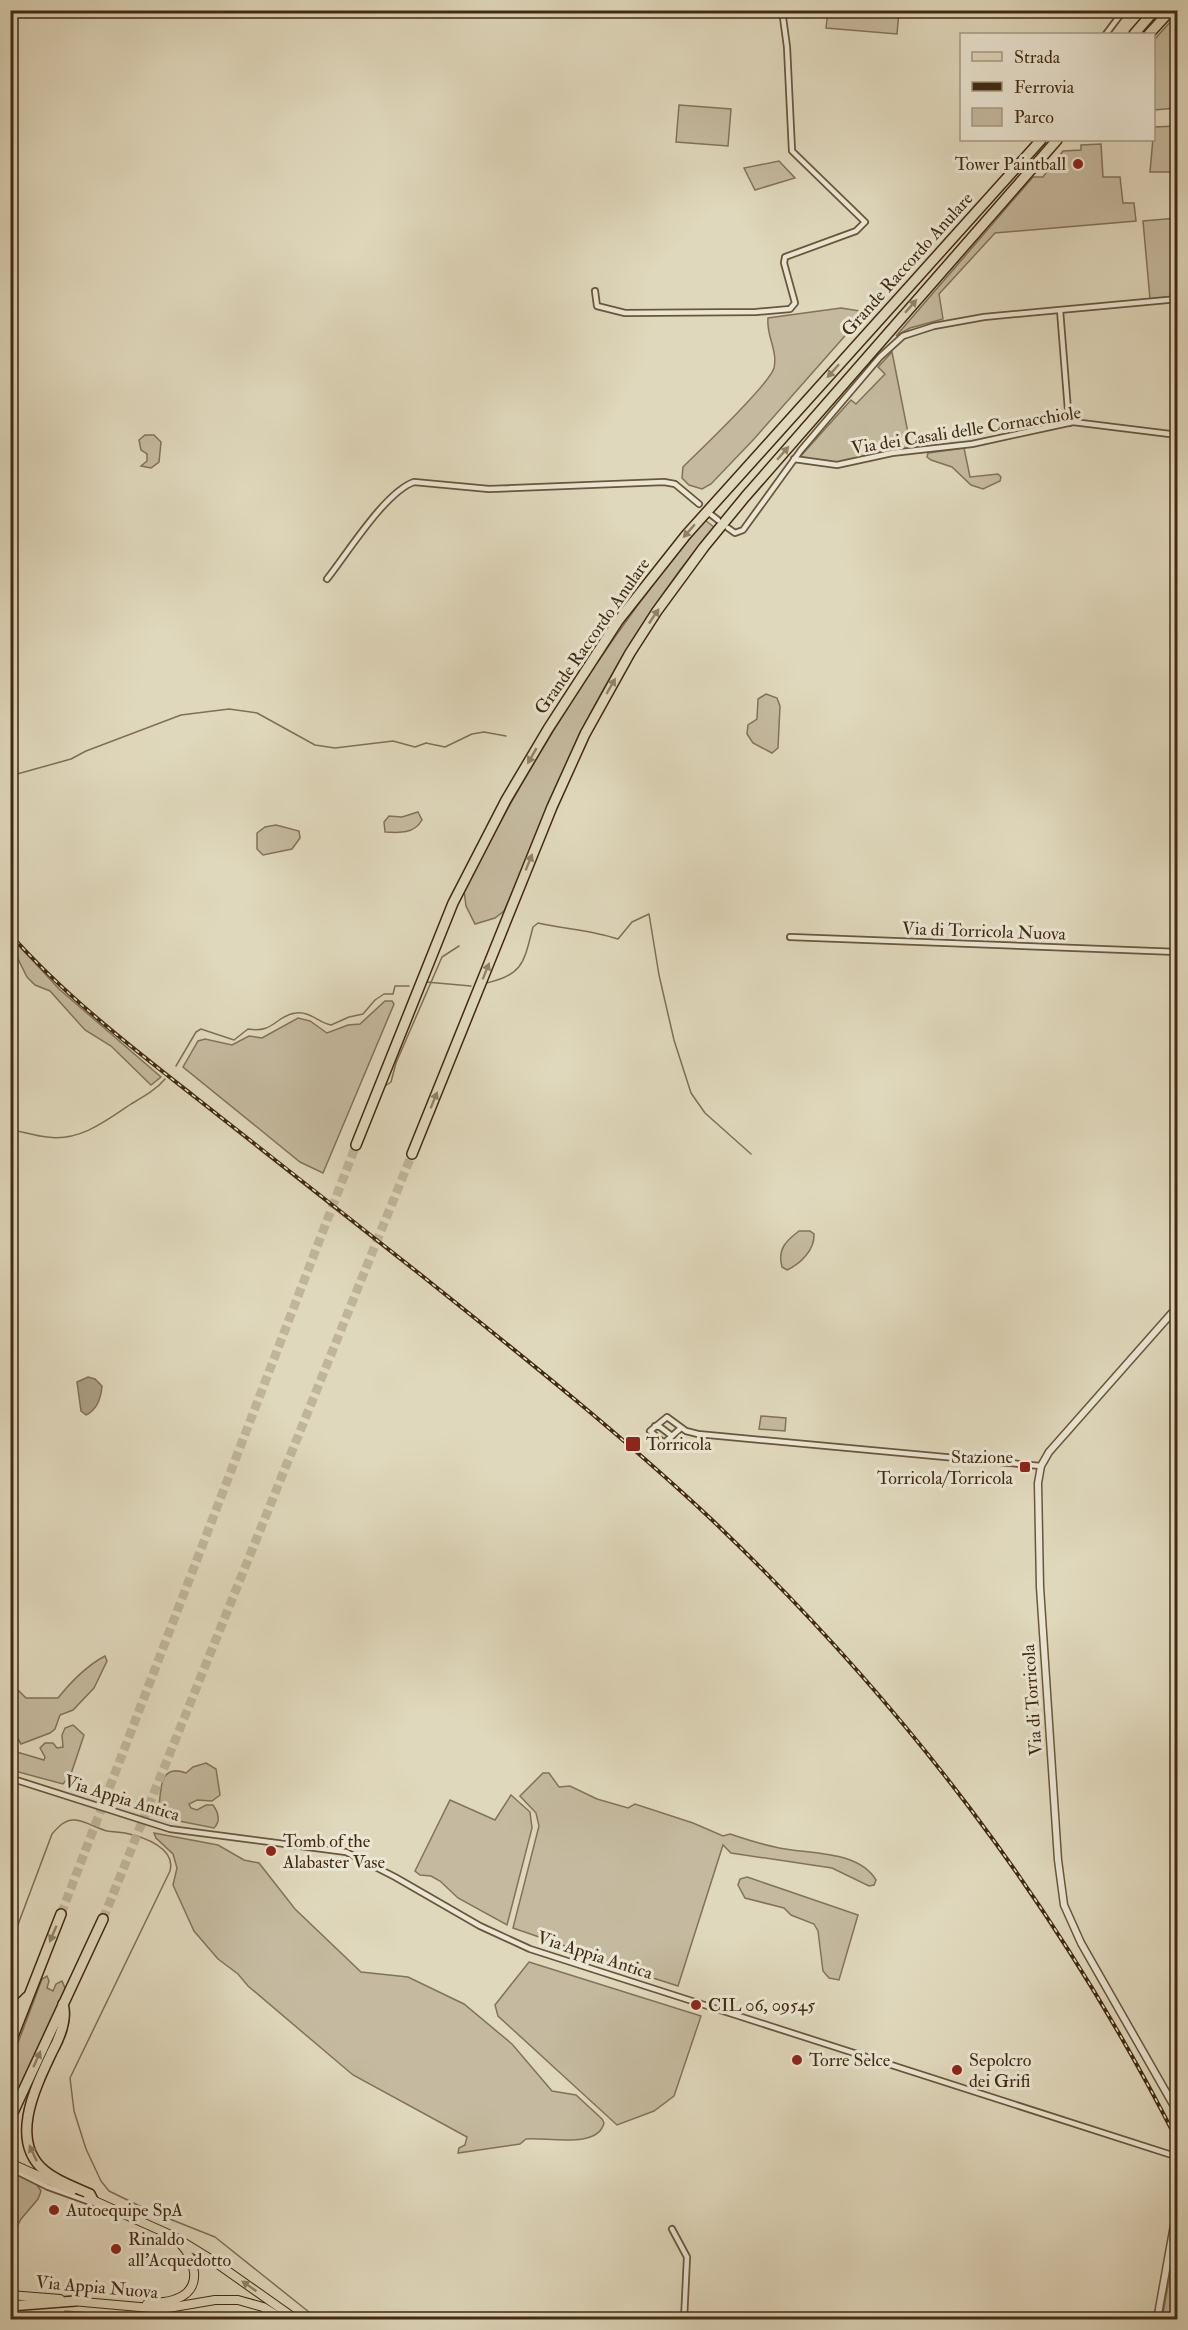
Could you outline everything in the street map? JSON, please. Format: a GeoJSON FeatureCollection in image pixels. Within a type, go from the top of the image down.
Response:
{"type":"FeatureCollection","features":[{"type":"Feature","properties":{"kind":"highway"},"geometry":{"type":"LineString","coordinates":[[1134,33],[1148,10]]}},
{"type":"Feature","properties":{"kind":"highway"},"geometry":{"type":"LineString","coordinates":[[1134,33],[1155,10]]}},
{"type":"Feature","properties":{"kind":"highway"},"geometry":{"type":"LineString","coordinates":[[1150,33],[1174,17]]}},
{"type":"Feature","properties":{"kind":"highway","name":"Grande Raccordo Anulare"},"geometry":{"type":"LineString","coordinates":[[356,1145],[459,891],[506,800],[548,729],[618,621],[686,535],[1040,141]]}},
{"type":"Feature","properties":{"kind":"highway","name":"Grande Raccordo Anulare"},"geometry":{"type":"LineString","coordinates":[[412,1154],[552,807],[585,734],[636,643],[667,597],[724,522],[1056,141]]}},
{"type":"Feature","properties":{"kind":"highway"},"geometry":{"type":"LineString","coordinates":[[10,2044],[61,1914]]}},
{"type":"Feature","properties":{"kind":"highway"},"geometry":{"type":"LineString","coordinates":[[10,2119],[103,1919]]}},
{"type":"Feature","properties":{"kind":"highway"},"geometry":{"type":"LineString","coordinates":[[10,2014],[28,1995]]}},
{"type":"Feature","properties":{"kind":"highway"},"geometry":{"type":"LineString","coordinates":[[63,2004],[65,2011],[60,2034],[29,2112],[27,2140],[41,2167],[53,2177],[90,2194],[93,2200]]}},
{"type":"Feature","properties":{"kind":"highway"},"geometry":{"type":"LineString","coordinates":[[10,2306],[75,2301]]}},
{"type":"Feature","properties":{"kind":"main road"},"geometry":{"type":"LineString","coordinates":[[10,2163],[173,2236],[205,2255],[297,2319]]}},
{"type":"Feature","properties":{"kind":"main road"},"geometry":{"type":"LineString","coordinates":[[144,2307],[149,2303],[177,2299],[192,2286],[195,2271],[192,2260],[188,2252],[173,2236]]}},
{"type":"Feature","properties":{"kind":"main road","name":"Via Appia Nuova"},"geometry":{"type":"LineString","coordinates":[[10,2295],[162,2309],[213,2300],[238,2300],[263,2307],[284,2319]]}},
{"type":"Feature","properties":{"kind":"street"},"geometry":{"type":"LineString","coordinates":[[595,291],[597,306],[625,313],[756,312],[790,309],[795,303],[784,263],[785,257],[856,231],[865,222],[792,151],[787,47],[782,10]]}},
{"type":"Feature","properties":{"kind":"street"},"geometry":{"type":"LineString","coordinates":[[1107,33],[1124,10]]}},
{"type":"Feature","properties":{"kind":"street"},"geometry":{"type":"LineString","coordinates":[[728,528],[737,533],[745,528],[794,459],[880,357],[892,344],[907,334],[956,321],[1178,299]]}},
{"type":"Feature","properties":{"kind":"street"},"geometry":{"type":"LineString","coordinates":[[1060,310],[1069,423]]}},
{"type":"Feature","properties":{"kind":"street","name":"Via dei Casali delle Cornacchiole"},"geometry":{"type":"LineString","coordinates":[[794,459],[837,465],[892,453],[972,444],[1069,423],[1096,424],[1178,435]]}},
{"type":"Feature","properties":{"kind":"street"},"geometry":{"type":"LineString","coordinates":[[327,579],[388,501],[405,486],[414,482],[489,489],[664,482],[675,484],[699,504]]}},
{"type":"Feature","properties":{"kind":"street"},"geometry":{"type":"LineString","coordinates":[[709,513],[718,520]]}},
{"type":"Feature","properties":{"kind":"street","name":"Via di Torricola Nuova"},"geometry":{"type":"LineString","coordinates":[[790,937],[1178,952]]}},
{"type":"Feature","properties":{"kind":"street","name":"Via di Torricola"},"geometry":{"type":"LineString","coordinates":[[1178,1306],[1050,1450],[1041,1466],[1037,1492],[1040,1603],[1058,1863],[1064,1907],[1084,1950],[1178,2113]]}},
{"type":"Feature","properties":{"kind":"street"},"geometry":{"type":"LineString","coordinates":[[681,1428],[664,1443],[650,1431],[667,1417],[690,1432],[709,1435],[1041,1466]]}},
{"type":"Feature","properties":{"kind":"street"},"geometry":{"type":"LineString","coordinates":[[655,1426],[672,1436]]}},
{"type":"Feature","properties":{"kind":"street","name":"Via Appia Antica"},"geometry":{"type":"LineString","coordinates":[[10,1778],[170,1829],[346,1852],[394,1876],[480,1926],[530,1948],[1178,2157]]}},
{"type":"Feature","properties":{"kind":"street"},"geometry":{"type":"LineString","coordinates":[[10,2168],[51,2188],[112,2208]]}},
{"type":"Feature","properties":{"kind":"street"},"geometry":{"type":"LineString","coordinates":[[1157,2319],[1178,2203]]}},
{"type":"Feature","properties":{"kind":"street"},"geometry":{"type":"LineString","coordinates":[[672,2229],[687,2257],[684,2319]]}},
{"type":"Feature","properties":{"kind":"green space"},"geometry":{"type":"Polygon","coordinates":[[[828,11],[899,11],[897,34],[826,28],[828,11]]]}},
{"type":"Feature","properties":{"kind":"green space"},"geometry":{"type":"Polygon","coordinates":[[[1171,21],[1177,26],[1177,108],[1155,110],[1155,39],[1171,21]]]}},
{"type":"Feature","properties":{"kind":"green space"},"geometry":{"type":"Polygon","coordinates":[[[679,105],[731,109],[728,146],[676,142],[679,105]]]}},
{"type":"Feature","properties":{"kind":"green space"},"geometry":{"type":"Polygon","coordinates":[[[1177,126],[1177,172],[1150,172],[1155,127],[1177,126]]]}},
{"type":"Feature","properties":{"kind":"green space"},"geometry":{"type":"Polygon","coordinates":[[[1101,144],[1103,177],[1120,177],[1123,203],[1134,203],[1136,221],[995,233],[939,294],[943,319],[910,328],[896,336],[1033,177],[1043,177],[1063,151],[1081,150],[1081,145],[1101,144]]]}},
{"type":"Feature","properties":{"kind":"green space"},"geometry":{"type":"Polygon","coordinates":[[[779,161],[795,178],[755,190],[744,168],[779,161]]]}},
{"type":"Feature","properties":{"kind":"green space"},"geometry":{"type":"Polygon","coordinates":[[[1177,218],[1177,296],[1150,299],[1143,221],[1177,218]]]}},
{"type":"Feature","properties":{"kind":"green space"},"geometry":{"type":"Polygon","coordinates":[[[841,308],[866,312],[754,439],[711,484],[702,489],[689,485],[682,478],[683,467],[748,402],[774,368],[775,361],[768,318],[841,308]]]}},
{"type":"Feature","properties":{"kind":"green space"},"geometry":{"type":"Polygon","coordinates":[[[892,352],[911,448],[890,450],[836,463],[799,458],[851,400],[856,404],[885,374],[878,367],[892,352]]]}},
{"type":"Feature","properties":{"kind":"green space"},"geometry":{"type":"Polygon","coordinates":[[[145,435],[154,435],[161,442],[159,462],[151,468],[141,466],[147,461],[147,454],[141,450],[139,440],[145,435]]]}},
{"type":"Feature","properties":{"kind":"green space"},"geometry":{"type":"Polygon","coordinates":[[[964,448],[970,477],[998,474],[1001,477],[1000,481],[983,489],[971,485],[952,467],[927,457],[928,453],[964,448]]]}},
{"type":"Feature","properties":{"kind":"green space"},"geometry":{"type":"Polygon","coordinates":[[[705,520],[714,527],[679,571],[647,617],[590,714],[567,762],[504,911],[495,918],[475,924],[466,906],[464,891],[516,793],[604,652],[636,607],[705,520]]]}},
{"type":"Feature","properties":{"kind":"green space"},"geometry":{"type":"Polygon","coordinates":[[[766,694],[777,698],[780,706],[778,748],[772,753],[753,743],[747,734],[748,725],[757,719],[758,699],[766,694]]]}},
{"type":"Feature","properties":{"kind":"green space"},"geometry":{"type":"Polygon","coordinates":[[[418,812],[422,820],[415,828],[401,832],[385,832],[384,822],[389,816],[402,817],[418,812]]]}},
{"type":"Feature","properties":{"kind":"green space"},"geometry":{"type":"Polygon","coordinates":[[[276,825],[299,831],[300,838],[292,849],[263,855],[257,849],[257,833],[265,827],[276,825]]]}},
{"type":"Feature","properties":{"kind":"green space"},"geometry":{"type":"Polygon","coordinates":[[[10,936],[59,989],[161,1077],[151,1085],[111,1046],[85,1030],[50,991],[35,985],[27,977],[11,945],[10,936]]]}},
{"type":"Feature","properties":{"kind":"green space"},"geometry":{"type":"Polygon","coordinates":[[[385,1001],[392,1001],[394,1004],[323,1173],[300,1162],[183,1067],[198,1041],[205,1039],[232,1045],[249,1036],[262,1038],[298,1018],[310,1021],[327,1033],[348,1025],[360,1024],[385,1001]]]}},
{"type":"Feature","properties":{"kind":"green space"},"geometry":{"type":"Polygon","coordinates":[[[799,1231],[810,1231],[814,1234],[814,1240],[802,1260],[787,1270],[782,1267],[782,1250],[799,1231]]]}},
{"type":"Feature","properties":{"kind":"green space"},"geometry":{"type":"Polygon","coordinates":[[[761,1416],[786,1418],[785,1431],[759,1429],[761,1416]]]}},
{"type":"Feature","properties":{"kind":"green space"},"geometry":{"type":"Polygon","coordinates":[[[105,1656],[107,1661],[94,1688],[73,1710],[60,1715],[55,1729],[21,1744],[11,1727],[11,1687],[14,1686],[26,1698],[58,1698],[92,1664],[105,1656]]]}},
{"type":"Feature","properties":{"kind":"green space"},"geometry":{"type":"Polygon","coordinates":[[[73,1725],[84,1735],[71,1774],[63,1784],[11,1770],[11,1754],[17,1752],[44,1760],[45,1757],[40,1748],[45,1743],[53,1743],[57,1748],[63,1747],[62,1735],[65,1728],[73,1725]]]}},
{"type":"Feature","properties":{"kind":"green space"},"geometry":{"type":"Polygon","coordinates":[[[206,1763],[216,1769],[220,1795],[212,1801],[197,1800],[189,1804],[191,1808],[197,1810],[206,1805],[213,1805],[218,1816],[218,1822],[214,1828],[174,1820],[159,1807],[161,1786],[166,1775],[177,1771],[186,1773],[193,1767],[206,1763]]]}},
{"type":"Feature","properties":{"kind":"green space"},"geometry":{"type":"Polygon","coordinates":[[[543,1773],[549,1773],[559,1787],[570,1786],[597,1799],[628,1808],[635,1804],[693,1823],[723,1836],[730,1834],[775,1847],[844,1858],[868,1870],[876,1880],[874,1885],[869,1886],[832,1868],[731,1853],[723,1845],[678,1986],[597,1960],[594,1956],[513,1928],[539,1826],[536,1813],[520,1796],[543,1773]]]}},
{"type":"Feature","properties":{"kind":"green space"},"geometry":{"type":"Polygon","coordinates":[[[511,1795],[530,1812],[532,1828],[507,1925],[458,1898],[440,1881],[431,1876],[420,1875],[415,1871],[450,1800],[495,1820],[511,1795]]]}},
{"type":"Feature","properties":{"kind":"green space"},"geometry":{"type":"Polygon","coordinates":[[[154,1833],[218,1845],[244,1860],[259,1863],[295,1909],[361,1972],[408,1977],[464,2004],[512,2044],[552,2091],[576,2095],[602,2119],[604,2123],[600,2131],[582,2139],[526,2139],[520,2144],[458,2153],[459,2148],[465,2145],[467,2137],[353,2075],[218,1959],[194,1931],[173,1885],[177,1868],[173,1854],[156,1838],[154,1833]]]}},
{"type":"Feature","properties":{"kind":"green space"},"geometry":{"type":"Polygon","coordinates":[[[747,1877],[858,1915],[839,1980],[829,1978],[823,1971],[818,1931],[814,1924],[791,1915],[784,1908],[745,1898],[738,1885],[740,1879],[747,1877]]]}},
{"type":"Feature","properties":{"kind":"green space"},"geometry":{"type":"Polygon","coordinates":[[[529,1962],[701,2016],[674,2096],[654,2111],[617,2125],[498,2016],[495,2005],[529,1962]]]}},
{"type":"Feature","properties":{"kind":"green space"},"geometry":{"type":"Polygon","coordinates":[[[47,1976],[49,1981],[47,1988],[53,1991],[56,1984],[62,1981],[65,1988],[11,2109],[10,2064],[42,1979],[47,1976]]]}},
{"type":"Feature","properties":{"kind":"green space"},"geometry":{"type":"Polygon","coordinates":[[[11,2170],[36,2183],[41,2191],[11,2238],[11,2170]]]}},
{"type":"Feature","properties":{"kind":"green space"},"geometry":{"type":"Polygon","coordinates":[[[1177,2235],[1177,2319],[1162,2319],[1177,2235]]]}},
{"type":"Feature","properties":{"kind":"green space"},"geometry":{"type":"Polygon","coordinates":[[[65,2311],[112,2315],[110,2319],[62,2319],[65,2311]]]}},
{"type":"Feature","properties":{"kind":"shaded area"},"geometry":{"type":"Polygon","coordinates":[[[88,1377],[95,1379],[102,1386],[98,1403],[86,1415],[81,1411],[77,1382],[88,1377]]]}},
{"type":"Feature","properties":{"kind":"waterway"},"geometry":{"type":"LineString","coordinates":[[10,776],[71,759],[86,751],[181,715],[229,709],[257,713],[315,745],[335,748],[393,741],[415,747],[426,743],[445,747],[472,734],[484,732],[506,736]]}},
{"type":"Feature","properties":{"kind":"waterway"},"geometry":{"type":"LineString","coordinates":[[486,983],[499,980],[515,971],[524,958],[533,927],[538,923],[618,939],[632,922],[649,914],[659,975],[674,1040],[691,1093],[705,1113],[751,1154]]}},
{"type":"Feature","properties":{"kind":"waterway"},"geometry":{"type":"LineString","coordinates":[[385,1086],[391,1082],[396,1063],[442,957],[459,946]]}},
{"type":"Feature","properties":{"kind":"waterway"},"geometry":{"type":"LineString","coordinates":[[426,982],[471,986]]}},
{"type":"Feature","properties":{"kind":"waterway"},"geometry":{"type":"LineString","coordinates":[[176,1066],[196,1032],[201,1029],[234,1040],[248,1029],[264,1029],[289,1014],[296,1013],[310,1015],[331,1025],[363,1014],[375,1000],[384,994],[393,994],[395,986],[409,986]]}},
{"type":"Feature","properties":{"kind":"waterway"},"geometry":{"type":"LineString","coordinates":[[10,1130],[59,1138],[81,1133],[92,1129],[145,1096],[165,1079]]}},
{"type":"Feature","properties":{"kind":"waterway"},"geometry":{"type":"LineString","coordinates":[[10,1946],[52,1834],[65,1822],[79,1821],[107,1831],[133,1835],[157,1845],[168,1856],[171,1863],[170,1871],[70,2078],[74,2111],[86,2149],[101,2181],[109,2191],[152,2212],[215,2237],[319,2320]]}},
{"type":"Feature","properties":{"kind":"waterway"},"geometry":{"type":"LineString","coordinates":[[1171,2018],[1178,1973]]}},
{"type":"Feature","properties":{"kind":"tunnel"},"geometry":{"type":"LineString","coordinates":[[61,1914],[356,1145]]}},
{"type":"Feature","properties":{"kind":"tunnel"},"geometry":{"type":"LineString","coordinates":[[103,1919],[412,1154]]}},
{"type":"Feature","properties":{"kind":"railway"},"geometry":{"type":"LineString","coordinates":[[10,934],[53,978],[122,1039],[416,1271],[602,1423],[710,1518],[781,1588],[848,1660],[911,1734],[1028,1888],[1081,1970],[1131,2054],[1178,2142]]}},
{"type":"Feature","properties":{"kind":"place","name":"Tower Paintball"},"geometry":{"type":"Point","coordinates":[1078,164]}},
{"type":"Feature","properties":{"kind":"place","name":"Torricola"},"geometry":{"type":"Point","coordinates":[633,1444]}},
{"type":"Feature","properties":{"kind":"place","name":"Stazione Torricola/Torricola"},"geometry":{"type":"Point","coordinates":[1025,1467]}},
{"type":"Feature","properties":{"kind":"place","name":"Tomb of the Alabaster Vase"},"geometry":{"type":"Point","coordinates":[271,1851]}},
{"type":"Feature","properties":{"kind":"place","name":"CIL 06, 09545"},"geometry":{"type":"Point","coordinates":[696,2005]}},
{"type":"Feature","properties":{"kind":"place","name":"Torre Selce"},"geometry":{"type":"Point","coordinates":[797,2060]}},
{"type":"Feature","properties":{"kind":"place","name":"Sepolcro dei Grifi"},"geometry":{"type":"Point","coordinates":[957,2070]}},
{"type":"Feature","properties":{"kind":"place","name":"Autoequipe SpA"},"geometry":{"type":"Point","coordinates":[54,2210]}},
{"type":"Feature","properties":{"kind":"place","name":"Rinaldo all'Acquedotto"},"geometry":{"type":"Point","coordinates":[116,2249]}}]}
